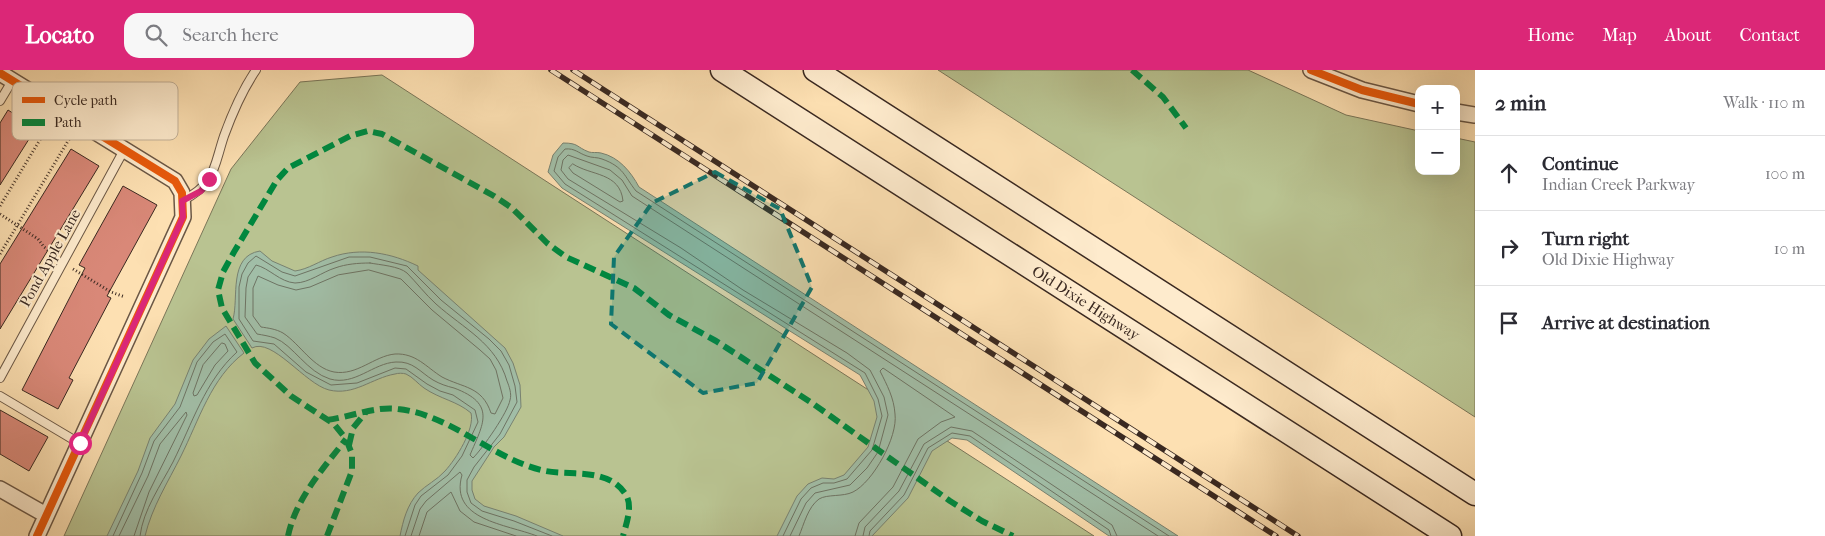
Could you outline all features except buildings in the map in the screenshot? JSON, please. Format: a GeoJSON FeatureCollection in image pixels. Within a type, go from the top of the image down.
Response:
{"type":"FeatureCollection","features":[{"type":"Feature","properties":{"kind":"main road","name":"Old Dixie Highway"},"geometry":{"type":"LineString","coordinates":[[722,70],[1450,536]]}},
{"type":"Feature","properties":{"kind":"main road"},"geometry":{"type":"LineString","coordinates":[[815,70],[1475,494]]}},
{"type":"Feature","properties":{"kind":"street"},"geometry":{"type":"LineString","coordinates":[[1311,70],[1362,90],[1415,103]]}},
{"type":"Feature","properties":{"kind":"street"},"geometry":{"type":"LineString","coordinates":[[1460,113],[1475,115]]}},
{"type":"Feature","properties":{"kind":"street"},"geometry":{"type":"LineString","coordinates":[[37,536],[183,217],[182,197],[175,182],[108,140]]}},
{"type":"Feature","properties":{"kind":"street"},"geometry":{"type":"LineString","coordinates":[[0,490],[46,515]]}},
{"type":"Feature","properties":{"kind":"lane"},"geometry":{"type":"LineString","coordinates":[[182,197],[201,191],[209,179],[216,166],[224,136],[256,70]]}},
{"type":"Feature","properties":{"kind":"lane"},"geometry":{"type":"LineString","coordinates":[[0,101],[6,77]]}},
{"type":"Feature","properties":{"kind":"lane","name":"Pond Apple Lane"},"geometry":{"type":"LineString","coordinates":[[0,378],[124,150]]}},
{"type":"Feature","properties":{"kind":"lane"},"geometry":{"type":"LineString","coordinates":[[0,396],[80,443]]}},
{"type":"Feature","properties":{"kind":"path"},"geometry":{"type":"LineString","coordinates":[[0,206],[40,140]]}},
{"type":"Feature","properties":{"kind":"path"},"geometry":{"type":"LineString","coordinates":[[0,254],[69,140]]}},
{"type":"Feature","properties":{"kind":"path"},"geometry":{"type":"LineString","coordinates":[[0,214],[38,239],[44,247],[58,256]]}},
{"type":"Feature","properties":{"kind":"path"},"geometry":{"type":"LineString","coordinates":[[72,268],[111,292],[125,297]]}},
{"type":"Feature","properties":{"kind":"highlighted area"},"geometry":{"type":"Polygon","coordinates":[[[715,172],[780,209],[812,287],[757,383],[703,393],[611,324],[614,257],[652,203],[715,172]]]}},
{"type":"Feature","properties":{"kind":"shaded area"},"geometry":{"type":"Polygon","coordinates":[[[938,70],[1248,70],[1346,115],[1415,130],[1415,175],[1460,175],[1460,139],[1475,142],[1475,417],[938,70]]]}},
{"type":"Feature","properties":{"kind":"shaded area"},"geometry":{"type":"Polygon","coordinates":[[[382,75],[1094,536],[64,536],[231,169],[300,82],[382,75]]]}},
{"type":"Feature","properties":{"kind":"water"},"geometry":{"type":"Polygon","coordinates":[[[563,143],[575,145],[589,152],[601,153],[613,158],[628,171],[639,187],[1178,536],[1109,536],[967,440],[952,438],[932,451],[908,498],[872,536],[777,536],[797,496],[808,484],[822,478],[834,479],[844,475],[868,447],[877,417],[874,401],[860,375],[562,188],[548,172],[553,155],[563,143]]]}},
{"type":"Feature","properties":{"kind":"water"},"geometry":{"type":"Polygon","coordinates":[[[260,251],[272,261],[295,271],[305,269],[332,257],[354,252],[387,255],[418,266],[418,270],[505,348],[513,363],[520,385],[521,407],[504,437],[494,447],[472,481],[475,499],[484,506],[516,516],[563,536],[400,536],[406,513],[414,498],[445,471],[459,452],[470,427],[471,413],[430,392],[406,374],[398,373],[387,376],[347,391],[329,390],[320,386],[269,349],[260,346],[252,348],[233,319],[239,269],[243,261],[250,254],[260,251]]]}},
{"type":"Feature","properties":{"kind":"water"},"geometry":{"type":"Polygon","coordinates":[[[226,326],[244,353],[233,363],[214,387],[156,505],[145,536],[107,536],[138,471],[150,438],[175,404],[193,360],[209,339],[226,326]]]}},
{"type":"Feature","properties":{"kind":"railway"},"geometry":{"type":"LineString","coordinates":[[551,70],[1276,536]]}},
{"type":"Feature","properties":{"kind":"railway"},"geometry":{"type":"LineString","coordinates":[[573,70],[1298,536]]}},
{"type":"Feature","properties":{"kind":"marked path"},"geometry":{"type":"LineString","coordinates":[[1132,70],[1163,97],[1186,128]]}},
{"type":"Feature","properties":{"kind":"marked path"},"geometry":{"type":"LineString","coordinates":[[327,536],[352,471],[352,454],[346,439],[334,424],[291,396],[255,363],[222,308],[218,290],[223,272],[234,252],[277,180],[288,168],[350,136],[368,131],[382,134],[494,196],[512,208],[547,243],[566,257],[634,288],[669,315],[716,341],[812,403],[950,501],[982,521],[1013,536]]}},
{"type":"Feature","properties":{"kind":"marked path"},"geometry":{"type":"LineString","coordinates":[[327,420],[389,408],[417,413],[453,427],[523,464],[541,470],[587,474],[609,480],[618,486],[628,499],[628,516],[623,536]]}},
{"type":"Feature","properties":{"kind":"marked path"},"geometry":{"type":"LineString","coordinates":[[349,445],[353,428],[366,412]]}},
{"type":"Feature","properties":{"kind":"marked path"},"geometry":{"type":"LineString","coordinates":[[288,536],[297,509],[311,484],[346,439]]}},
{"type":"Feature","properties":{"kind":"cycle path"},"geometry":{"type":"LineString","coordinates":[[1311,70],[1362,90],[1415,103]]}},
{"type":"Feature","properties":{"kind":"cycle path"},"geometry":{"type":"LineString","coordinates":[[0,73],[15,82]]}},
{"type":"Feature","properties":{"kind":"cycle path"},"geometry":{"type":"LineString","coordinates":[[37,536],[183,217],[182,193],[175,181],[109,140]]}},
{"type":"Feature","properties":{"kind":"route"},"geometry":{"type":"LineString","coordinates":[[80,443],[183,217],[182,201],[201,191],[209,179]]}}]}
